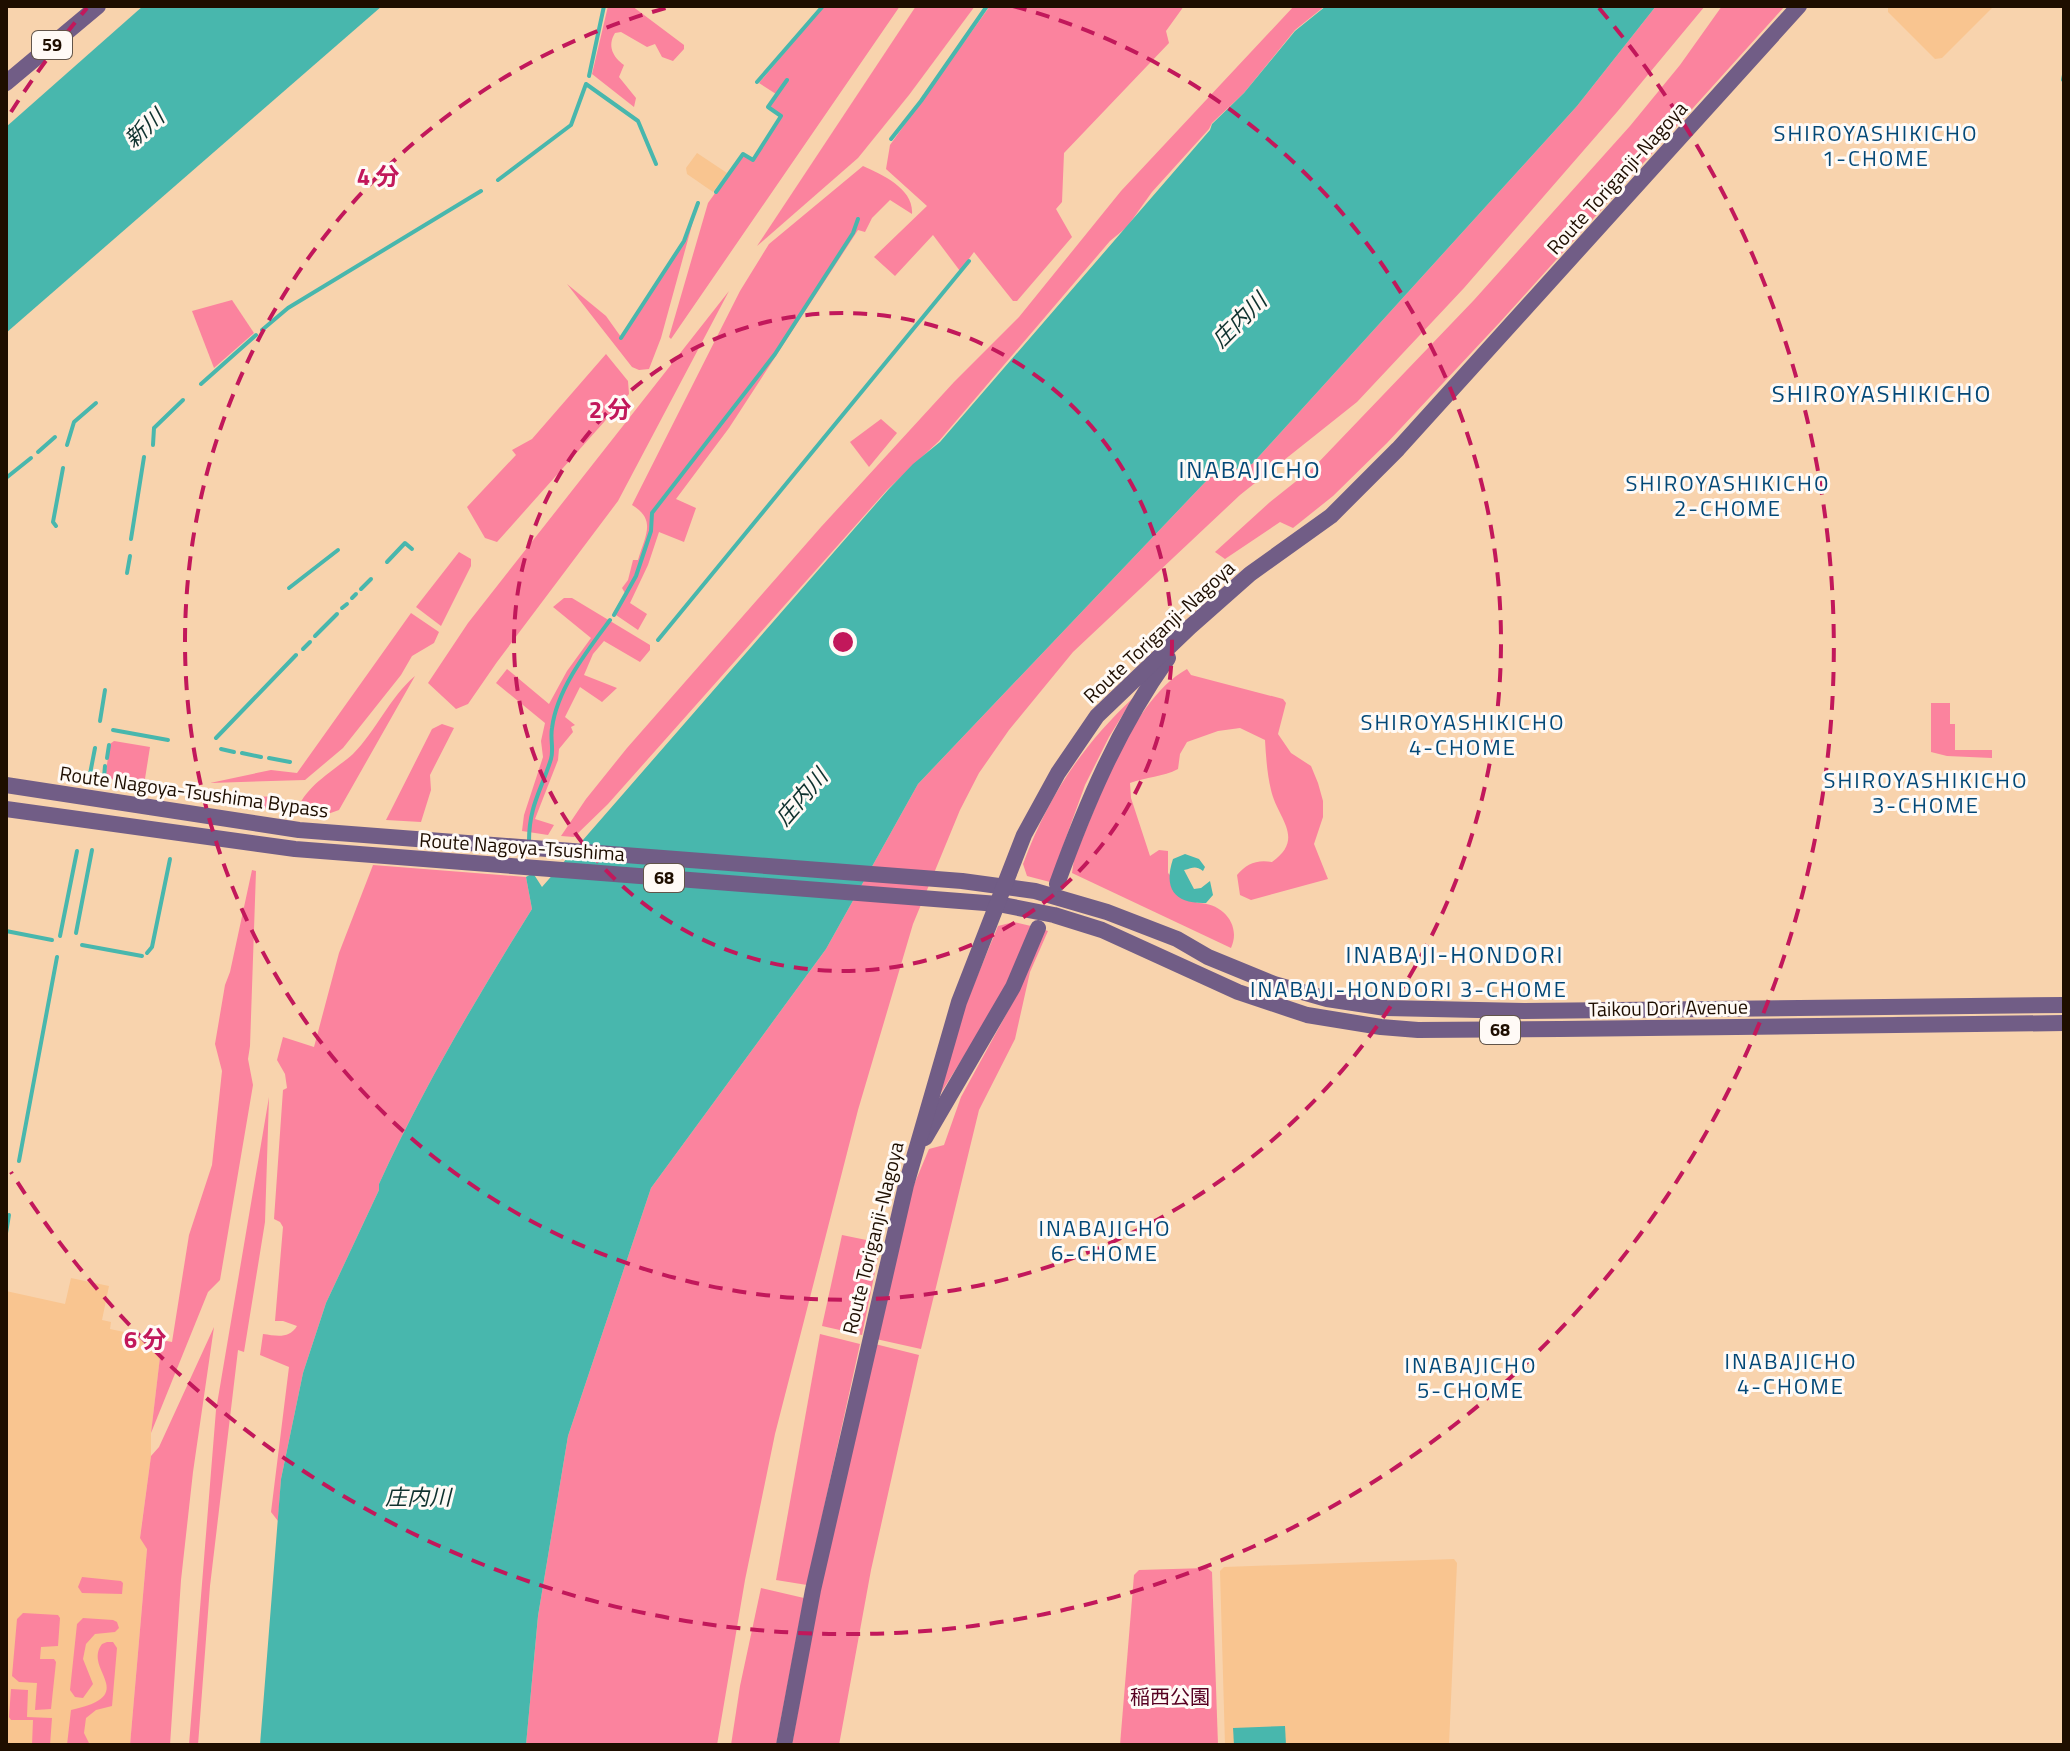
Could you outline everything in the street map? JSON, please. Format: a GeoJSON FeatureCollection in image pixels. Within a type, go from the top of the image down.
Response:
{"type":"FeatureCollection","features":[{"type":"Feature","properties":{"kind":"main road","name":"59"},"geometry":{"type":"LineString","coordinates":[[6,83],[98,6]]}},
{"type":"Feature","properties":{"kind":"main road","name":"Route Toriganji-Nagoya"},"geometry":{"type":"LineString","coordinates":[[784,1745],[813,1590],[906,1185],[959,1002],[1024,835],[1076,745],[1097,716],[1190,627],[1250,574],[1331,516],[1398,449],[1799,6]]}},
{"type":"Feature","properties":{"kind":"main road"},"geometry":{"type":"LineString","coordinates":[[1057,884],[1078,826],[1121,732],[1148,686],[1190,627]]}},
{"type":"Feature","properties":{"kind":"main road","name":"Route Nagoya-Tsushima Bypass"},"geometry":{"type":"LineString","coordinates":[[6,785],[299,830],[376,835]]}},
{"type":"Feature","properties":{"kind":"main road","name":"Route Nagoya-Tsushima Bypass"},"geometry":{"type":"LineString","coordinates":[[6,809],[295,849],[370,855]]}},
{"type":"Feature","properties":{"kind":"main road","name":"Route Nagoya-Tsushima"},"geometry":{"type":"LineString","coordinates":[[376,835],[962,881]]}},
{"type":"Feature","properties":{"kind":"main road","name":"Route Nagoya-Tsushima"},"geometry":{"type":"LineString","coordinates":[[370,855],[959,900]]}},
{"type":"Feature","properties":{"kind":"main road","name":"Taikou Dori Avenue"},"geometry":{"type":"LineString","coordinates":[[962,881],[1035,891],[1107,912],[1177,939],[1208,957],[1274,984],[1327,999],[1386,1008],[1524,1011],[2064,1005]]}},
{"type":"Feature","properties":{"kind":"main road","name":"Taikou Dori Avenue"},"geometry":{"type":"LineString","coordinates":[[959,900],[1054,915],[1102,930],[1238,992],[1307,1015],[1381,1027],[1506,1030],[2064,1023]]}},
{"type":"Feature","properties":{"kind":"main road"},"geometry":{"type":"LineString","coordinates":[[906,1185],[928,1131],[1013,987],[1038,928]]}},
{"type":"Feature","properties":{"kind":"shaded area"},"geometry":{"type":"Polygon","coordinates":[[[1888,6],[1994,6],[1942,58],[1935,59],[1888,12],[1888,6]]]}},
{"type":"Feature","properties":{"kind":"shaded area"},"geometry":{"type":"Polygon","coordinates":[[[697,153],[727,173],[713,192],[687,174],[686,168],[697,153]]]}},
{"type":"Feature","properties":{"kind":"shaded area"},"geometry":{"type":"Polygon","coordinates":[[[71,1278],[109,1286],[102,1320],[111,1322],[110,1329],[162,1340],[140,1537],[147,1548],[130,1745],[6,1745],[6,1291],[65,1304],[71,1278]]]}},
{"type":"Feature","properties":{"kind":"shaded area"},"geometry":{"type":"Polygon","coordinates":[[[1454,1559],[1457,1563],[1449,1745],[1225,1745],[1220,1571],[1224,1567],[1454,1559]]]}},
{"type":"Feature","properties":{"kind":"green space"},"geometry":{"type":"Polygon","coordinates":[[[608,6],[632,6],[684,45],[673,61],[662,57],[655,44],[647,47],[621,32],[615,33],[611,42],[612,51],[624,65],[619,77],[636,98],[634,107],[592,74],[608,6]]]}},
{"type":"Feature","properties":{"kind":"green space"},"geometry":{"type":"Polygon","coordinates":[[[824,6],[900,6],[671,339],[669,337],[708,203],[743,154],[753,159],[780,117],[768,107],[776,94],[759,83],[824,6]]]}},
{"type":"Feature","properties":{"kind":"green space"},"geometry":{"type":"Polygon","coordinates":[[[916,6],[975,6],[858,158],[757,246],[916,6]]]}},
{"type":"Feature","properties":{"kind":"green space"},"geometry":{"type":"Polygon","coordinates":[[[990,6],[1184,6],[1166,31],[1169,43],[1064,153],[1062,202],[1056,209],[1072,237],[1017,301],[1013,301],[974,252],[960,271],[933,235],[895,276],[874,257],[927,206],[886,169],[890,145],[990,6]]]}},
{"type":"Feature","properties":{"kind":"green space"},"geometry":{"type":"Polygon","coordinates":[[[1294,6],[1325,6],[1295,30],[1244,93],[1212,123],[1152,192],[1127,227],[1110,241],[939,441],[887,490],[608,804],[574,837],[561,836],[627,748],[821,527],[954,382],[1019,317],[1121,191],[1294,6]]]}},
{"type":"Feature","properties":{"kind":"green space"},"geometry":{"type":"Polygon","coordinates":[[[1656,6],[1705,6],[1464,288],[1357,402],[1240,495],[1073,652],[1009,730],[979,773],[960,810],[913,924],[858,1110],[775,1434],[745,1580],[717,1745],[526,1745],[538,1616],[568,1436],[651,1188],[826,949],[918,784],[1209,478],[1252,464],[1577,106],[1656,6]]]}},
{"type":"Feature","properties":{"kind":"green space"},"geometry":{"type":"Polygon","coordinates":[[[1722,6],[1785,6],[1501,321],[1333,496],[1293,528],[1280,522],[1225,559],[1215,552],[1314,467],[1474,300],[1630,126],[1680,65],[1722,6]]]}},
{"type":"Feature","properties":{"kind":"green space"},"geometry":{"type":"Polygon","coordinates":[[[863,166],[903,190],[912,214],[890,200],[872,218],[865,232],[858,230],[729,428],[676,499],[696,508],[684,542],[659,532],[630,603],[647,614],[638,630],[613,613],[625,593],[622,588],[628,580],[633,560],[638,560],[646,536],[647,523],[632,505],[740,291],[769,244],[863,166]]]}},
{"type":"Feature","properties":{"kind":"green space"},"geometry":{"type":"Polygon","coordinates":[[[698,203],[661,338],[649,369],[639,370],[632,367],[567,284],[606,316],[621,337],[684,241],[698,203]]]}},
{"type":"Feature","properties":{"kind":"green space"},"geometry":{"type":"Polygon","coordinates":[[[729,291],[618,501],[468,704],[456,709],[428,683],[468,623],[729,291]]]}},
{"type":"Feature","properties":{"kind":"green space"},"geometry":{"type":"Polygon","coordinates":[[[232,300],[254,333],[214,368],[192,311],[232,300]]]}},
{"type":"Feature","properties":{"kind":"green space"},"geometry":{"type":"Polygon","coordinates":[[[606,354],[628,381],[629,394],[497,542],[485,538],[467,507],[516,455],[512,450],[532,439],[606,354]]]}},
{"type":"Feature","properties":{"kind":"green space"},"geometry":{"type":"Polygon","coordinates":[[[881,419],[897,433],[869,467],[850,442],[881,419]]]}},
{"type":"Feature","properties":{"kind":"green space"},"geometry":{"type":"Polygon","coordinates":[[[459,552],[471,559],[471,566],[441,626],[416,607],[459,552]]]}},
{"type":"Feature","properties":{"kind":"green space"},"geometry":{"type":"Polygon","coordinates":[[[564,598],[572,598],[650,645],[650,650],[640,662],[604,641],[593,654],[584,675],[617,688],[602,702],[580,687],[565,717],[575,725],[571,727],[573,732],[559,749],[558,760],[535,819],[554,825],[548,835],[522,831],[524,815],[543,757],[541,741],[545,723],[496,683],[507,669],[549,704],[567,671],[591,638],[553,607],[564,598]]]}},
{"type":"Feature","properties":{"kind":"green space"},"geometry":{"type":"Polygon","coordinates":[[[411,613],[439,632],[434,643],[412,656],[401,675],[343,748],[305,780],[210,783],[271,770],[297,773],[411,613]]]}},
{"type":"Feature","properties":{"kind":"green space"},"geometry":{"type":"Polygon","coordinates":[[[1187,669],[1191,675],[1283,699],[1286,703],[1278,734],[1291,753],[1311,766],[1323,801],[1323,817],[1314,844],[1328,879],[1251,900],[1240,895],[1237,875],[1252,863],[1272,862],[1287,845],[1288,836],[1271,790],[1265,740],[1240,728],[1218,731],[1187,742],[1180,754],[1178,769],[1130,783],[1131,798],[1150,856],[1159,850],[1168,851],[1168,873],[1197,903],[1214,906],[1227,916],[1234,931],[1231,948],[1072,873],[1074,859],[1094,809],[1133,727],[1167,684],[1187,669]]]}},
{"type":"Feature","properties":{"kind":"green space"},"geometry":{"type":"Polygon","coordinates":[[[415,676],[339,810],[325,815],[297,812],[306,795],[353,754],[415,676]]]}},
{"type":"Feature","properties":{"kind":"green space"},"geometry":{"type":"Polygon","coordinates":[[[1133,698],[1085,785],[1050,882],[1027,876],[1023,864],[1055,795],[1097,735],[1133,698]]]}},
{"type":"Feature","properties":{"kind":"green space"},"geometry":{"type":"Polygon","coordinates":[[[1931,703],[1950,703],[1950,724],[1955,724],[1955,750],[1992,750],[1992,758],[1947,756],[1931,752],[1931,703]]]}},
{"type":"Feature","properties":{"kind":"green space"},"geometry":{"type":"Polygon","coordinates":[[[442,724],[454,728],[430,775],[431,790],[421,822],[386,820],[432,729],[442,724]]]}},
{"type":"Feature","properties":{"kind":"green space"},"geometry":{"type":"Polygon","coordinates":[[[114,741],[150,747],[144,785],[105,778],[110,744],[114,741]]]}},
{"type":"Feature","properties":{"kind":"green space"},"geometry":{"type":"Polygon","coordinates":[[[279,796],[284,803],[280,810],[197,801],[198,799],[279,796]]]}},
{"type":"Feature","properties":{"kind":"green space"},"geometry":{"type":"Polygon","coordinates":[[[373,865],[526,877],[532,909],[414,1112],[326,1303],[303,1373],[281,1479],[278,1521],[271,1512],[289,1367],[260,1355],[263,1334],[286,1335],[297,1326],[275,1321],[283,1227],[274,1219],[283,1090],[287,1088],[285,1074],[277,1060],[283,1037],[314,1047],[339,953],[373,865]]]}},
{"type":"Feature","properties":{"kind":"green space"},"geometry":{"type":"Polygon","coordinates":[[[252,870],[256,871],[248,1059],[253,1085],[220,1280],[208,1292],[151,1433],[162,1340],[172,1342],[189,1235],[212,1165],[222,1071],[215,1044],[225,985],[252,870]]]}},
{"type":"Feature","properties":{"kind":"green space"},"geometry":{"type":"Polygon","coordinates":[[[1014,922],[1031,926],[1007,985],[939,1096],[965,1006],[998,926],[1014,922]]]}},
{"type":"Feature","properties":{"kind":"green space"},"geometry":{"type":"Polygon","coordinates":[[[1045,930],[1048,931],[1030,972],[1015,1039],[979,1110],[921,1349],[876,1339],[913,1187],[929,1149],[944,1145],[961,1097],[1008,1011],[1045,930]]]}},
{"type":"Feature","properties":{"kind":"green space"},"geometry":{"type":"Polygon","coordinates":[[[269,1097],[265,1222],[244,1352],[238,1350],[210,1586],[198,1745],[189,1745],[216,1410],[269,1097]]]}},
{"type":"Feature","properties":{"kind":"green space"},"geometry":{"type":"Polygon","coordinates":[[[842,1235],[881,1243],[862,1335],[822,1326],[842,1235]]]}},
{"type":"Feature","properties":{"kind":"green space"},"geometry":{"type":"Polygon","coordinates":[[[214,1327],[181,1580],[170,1745],[130,1745],[147,1549],[140,1538],[151,1456],[159,1447],[214,1327]]]}},
{"type":"Feature","properties":{"kind":"green space"},"geometry":{"type":"Polygon","coordinates":[[[820,1334],[860,1344],[807,1585],[776,1580],[820,1334]]]}},
{"type":"Feature","properties":{"kind":"green space"},"geometry":{"type":"Polygon","coordinates":[[[875,1344],[919,1355],[871,1570],[839,1745],[792,1745],[815,1614],[875,1344]]]}},
{"type":"Feature","properties":{"kind":"green space","name":"稲西公園"},"geometry":{"type":"Polygon","coordinates":[[[1207,1568],[1212,1572],[1218,1745],[1120,1745],[1134,1575],[1139,1570],[1207,1568]]]}},
{"type":"Feature","properties":{"kind":"green space"},"geometry":{"type":"Polygon","coordinates":[[[82,1577],[121,1581],[122,1594],[82,1593],[78,1587],[82,1577]]]}},
{"type":"Feature","properties":{"kind":"green space"},"geometry":{"type":"Polygon","coordinates":[[[761,1588],[804,1598],[776,1745],[731,1745],[740,1686],[761,1588]]]}},
{"type":"Feature","properties":{"kind":"green space"},"geometry":{"type":"Polygon","coordinates":[[[23,1613],[58,1615],[60,1618],[58,1646],[41,1647],[40,1659],[54,1659],[56,1662],[51,1709],[35,1710],[37,1683],[19,1682],[12,1676],[17,1619],[23,1613]]]}},
{"type":"Feature","properties":{"kind":"green space"},"geometry":{"type":"Polygon","coordinates":[[[83,1618],[113,1620],[119,1628],[115,1632],[95,1634],[86,1644],[83,1659],[93,1684],[83,1698],[75,1697],[70,1690],[77,1624],[83,1618]]]}},
{"type":"Feature","properties":{"kind":"green space"},"geometry":{"type":"Polygon","coordinates":[[[113,1642],[117,1648],[112,1706],[96,1710],[86,1718],[84,1733],[90,1745],[67,1745],[71,1710],[92,1704],[103,1697],[107,1689],[98,1654],[102,1644],[113,1642]]]}},
{"type":"Feature","properties":{"kind":"green space"},"geometry":{"type":"Polygon","coordinates":[[[11,1689],[28,1690],[27,1717],[52,1718],[50,1745],[32,1745],[33,1720],[11,1720],[11,1689]]]}},
{"type":"Feature","properties":{"kind":"water","name":"新川"},"geometry":{"type":"Polygon","coordinates":[[[143,6],[382,6],[6,333],[6,127],[143,6]]]}},
{"type":"Feature","properties":{"kind":"water","name":"庄内川"},"geometry":{"type":"Polygon","coordinates":[[[1326,6],[1656,6],[1577,106],[1252,464],[1209,478],[918,784],[826,949],[651,1188],[568,1436],[538,1616],[526,1745],[260,1745],[281,1479],[303,1373],[326,1303],[396,1148],[451,1044],[532,909],[526,877],[533,873],[542,887],[888,490],[940,442],[1212,124],[1244,93],[1295,31],[1326,6]]]}},
{"type":"Feature","properties":{"kind":"water"},"geometry":{"type":"Polygon","coordinates":[[[1185,854],[1199,859],[1205,867],[1203,871],[1196,868],[1184,870],[1194,889],[1210,881],[1213,895],[1206,903],[1186,901],[1174,893],[1171,886],[1173,859],[1185,854]]]}},
{"type":"Feature","properties":{"kind":"water"},"geometry":{"type":"Polygon","coordinates":[[[1285,1726],[1286,1745],[1234,1745],[1233,1728],[1285,1726]]]}},
{"type":"Feature","properties":{"kind":"waterway"},"geometry":{"type":"LineString","coordinates":[[589,76],[604,6]]}},
{"type":"Feature","properties":{"kind":"waterway"},"geometry":{"type":"LineString","coordinates":[[757,82],[823,6]]}},
{"type":"Feature","properties":{"kind":"waterway"},"geometry":{"type":"LineString","coordinates":[[891,139],[987,6]]}},
{"type":"Feature","properties":{"kind":"waterway"},"geometry":{"type":"LineString","coordinates":[[2063,80],[2064,75]]}},
{"type":"Feature","properties":{"kind":"waterway"},"geometry":{"type":"LineString","coordinates":[[716,192],[743,154],[753,160],[781,116],[768,107],[787,80]]}},
{"type":"Feature","properties":{"kind":"waterway"},"geometry":{"type":"LineString","coordinates":[[498,180],[571,125],[586,84],[638,121],[656,164]]}},
{"type":"Feature","properties":{"kind":"waterway"},"geometry":{"type":"LineString","coordinates":[[262,330],[288,308],[481,191]]}},
{"type":"Feature","properties":{"kind":"waterway"},"geometry":{"type":"LineString","coordinates":[[621,338],[684,241],[698,203]]}},
{"type":"Feature","properties":{"kind":"waterway"},"geometry":{"type":"LineString","coordinates":[[614,615],[636,576],[651,531],[652,513],[775,354],[853,233],[858,219]]}},
{"type":"Feature","properties":{"kind":"waterway"},"geometry":{"type":"LineString","coordinates":[[658,640],[969,261]]}},
{"type":"Feature","properties":{"kind":"waterway"},"geometry":{"type":"LineString","coordinates":[[201,384],[256,335]]}},
{"type":"Feature","properties":{"kind":"waterway"},"geometry":{"type":"LineString","coordinates":[[153,445],[154,428],[183,400]]}},
{"type":"Feature","properties":{"kind":"waterway"},"geometry":{"type":"LineString","coordinates":[[67,445],[74,422],[96,403]]}},
{"type":"Feature","properties":{"kind":"waterway"},"geometry":{"type":"LineString","coordinates":[[38,452],[55,437]]}},
{"type":"Feature","properties":{"kind":"waterway"},"geometry":{"type":"LineString","coordinates":[[131,539],[144,457]]}},
{"type":"Feature","properties":{"kind":"waterway"},"geometry":{"type":"LineString","coordinates":[[6,478],[31,458]]}},
{"type":"Feature","properties":{"kind":"waterway"},"geometry":{"type":"LineString","coordinates":[[56,526],[53,522],[63,468]]}},
{"type":"Feature","properties":{"kind":"waterway"},"geometry":{"type":"LineString","coordinates":[[387,562],[405,543],[412,549]]}},
{"type":"Feature","properties":{"kind":"waterway"},"geometry":{"type":"LineString","coordinates":[[289,588],[338,550]]}},
{"type":"Feature","properties":{"kind":"waterway"},"geometry":{"type":"LineString","coordinates":[[127,573],[130,556]]}},
{"type":"Feature","properties":{"kind":"waterway"},"geometry":{"type":"LineString","coordinates":[[361,589],[371,579]]}},
{"type":"Feature","properties":{"kind":"waterway"},"geometry":{"type":"LineString","coordinates":[[352,598],[356,594]]}},
{"type":"Feature","properties":{"kind":"waterway"},"geometry":{"type":"LineString","coordinates":[[342,608],[347,604]]}},
{"type":"Feature","properties":{"kind":"waterway"},"geometry":{"type":"LineString","coordinates":[[315,636],[337,614]]}},
{"type":"Feature","properties":{"kind":"waterway"},"geometry":{"type":"LineString","coordinates":[[529,841],[533,808],[552,755],[552,728],[560,699],[574,671],[610,620]]}},
{"type":"Feature","properties":{"kind":"waterway"},"geometry":{"type":"LineString","coordinates":[[303,649],[310,642]]}},
{"type":"Feature","properties":{"kind":"waterway"},"geometry":{"type":"LineString","coordinates":[[216,738],[296,655]]}},
{"type":"Feature","properties":{"kind":"waterway"},"geometry":{"type":"LineString","coordinates":[[100,721],[105,690]]}},
{"type":"Feature","properties":{"kind":"waterway"},"geometry":{"type":"LineString","coordinates":[[113,730],[168,740]]}},
{"type":"Feature","properties":{"kind":"waterway"},"geometry":{"type":"LineString","coordinates":[[107,758],[109,745]]}},
{"type":"Feature","properties":{"kind":"waterway"},"geometry":{"type":"LineString","coordinates":[[90,774],[95,748]]}},
{"type":"Feature","properties":{"kind":"waterway"},"geometry":{"type":"LineString","coordinates":[[221,749],[234,752]]}},
{"type":"Feature","properties":{"kind":"waterway"},"geometry":{"type":"LineString","coordinates":[[242,753],[261,757]]}},
{"type":"Feature","properties":{"kind":"waterway"},"geometry":{"type":"LineString","coordinates":[[269,758],[290,762]]}},
{"type":"Feature","properties":{"kind":"waterway"},"geometry":{"type":"LineString","coordinates":[[104,777],[105,766]]}},
{"type":"Feature","properties":{"kind":"waterway"},"geometry":{"type":"LineString","coordinates":[[76,933],[92,850]]}},
{"type":"Feature","properties":{"kind":"waterway"},"geometry":{"type":"LineString","coordinates":[[60,936],[77,851]]}},
{"type":"Feature","properties":{"kind":"waterway"},"geometry":{"type":"LineString","coordinates":[[147,953],[152,947],[170,859]]}},
{"type":"Feature","properties":{"kind":"waterway"},"geometry":{"type":"LineString","coordinates":[[6,931],[52,940]]}},
{"type":"Feature","properties":{"kind":"waterway"},"geometry":{"type":"LineString","coordinates":[[82,945],[142,956]]}},
{"type":"Feature","properties":{"kind":"waterway"},"geometry":{"type":"LineString","coordinates":[[19,1161],[57,957]]}},
{"type":"Feature","properties":{"kind":"waterway"},"geometry":{"type":"LineString","coordinates":[[6,1233],[9,1215]]}},
{"type":"Feature","properties":{"kind":"district","name":"SHIROYASHIKICHO 1-CHOME"},"geometry":{"type":"Point","coordinates":[1876,146]}},
{"type":"Feature","properties":{"kind":"district","name":"SHIROYASHIKICHO"},"geometry":{"type":"Point","coordinates":[1882,394]}},
{"type":"Feature","properties":{"kind":"district","name":"INABAJICHO"},"geometry":{"type":"Point","coordinates":[1250,470]}},
{"type":"Feature","properties":{"kind":"district","name":"SHIROYASHIKICHO 2-CHOME"},"geometry":{"type":"Point","coordinates":[1728,496]}},
{"type":"Feature","properties":{"kind":"district","name":"SHIROYASHIKICHO 4-CHOME"},"geometry":{"type":"Point","coordinates":[1463,734]}},
{"type":"Feature","properties":{"kind":"district","name":"SHIROYASHIKICHO 3-CHOME"},"geometry":{"type":"Point","coordinates":[1926,792]}},
{"type":"Feature","properties":{"kind":"district","name":"INABAJI-HONDORI"},"geometry":{"type":"Point","coordinates":[1455,955]}},
{"type":"Feature","properties":{"kind":"district","name":"INABAJI-HONDORI 3-CHOME"},"geometry":{"type":"Point","coordinates":[1409,989]}},
{"type":"Feature","properties":{"kind":"district","name":"INABAJICHO 6-CHOME"},"geometry":{"type":"Point","coordinates":[1105,1240]}},
{"type":"Feature","properties":{"kind":"district","name":"INABAJICHO 4-CHOME"},"geometry":{"type":"Point","coordinates":[1791,1374]}},
{"type":"Feature","properties":{"kind":"district","name":"INABAJICHO 5-CHOME"},"geometry":{"type":"Point","coordinates":[1471,1378]}}]}
